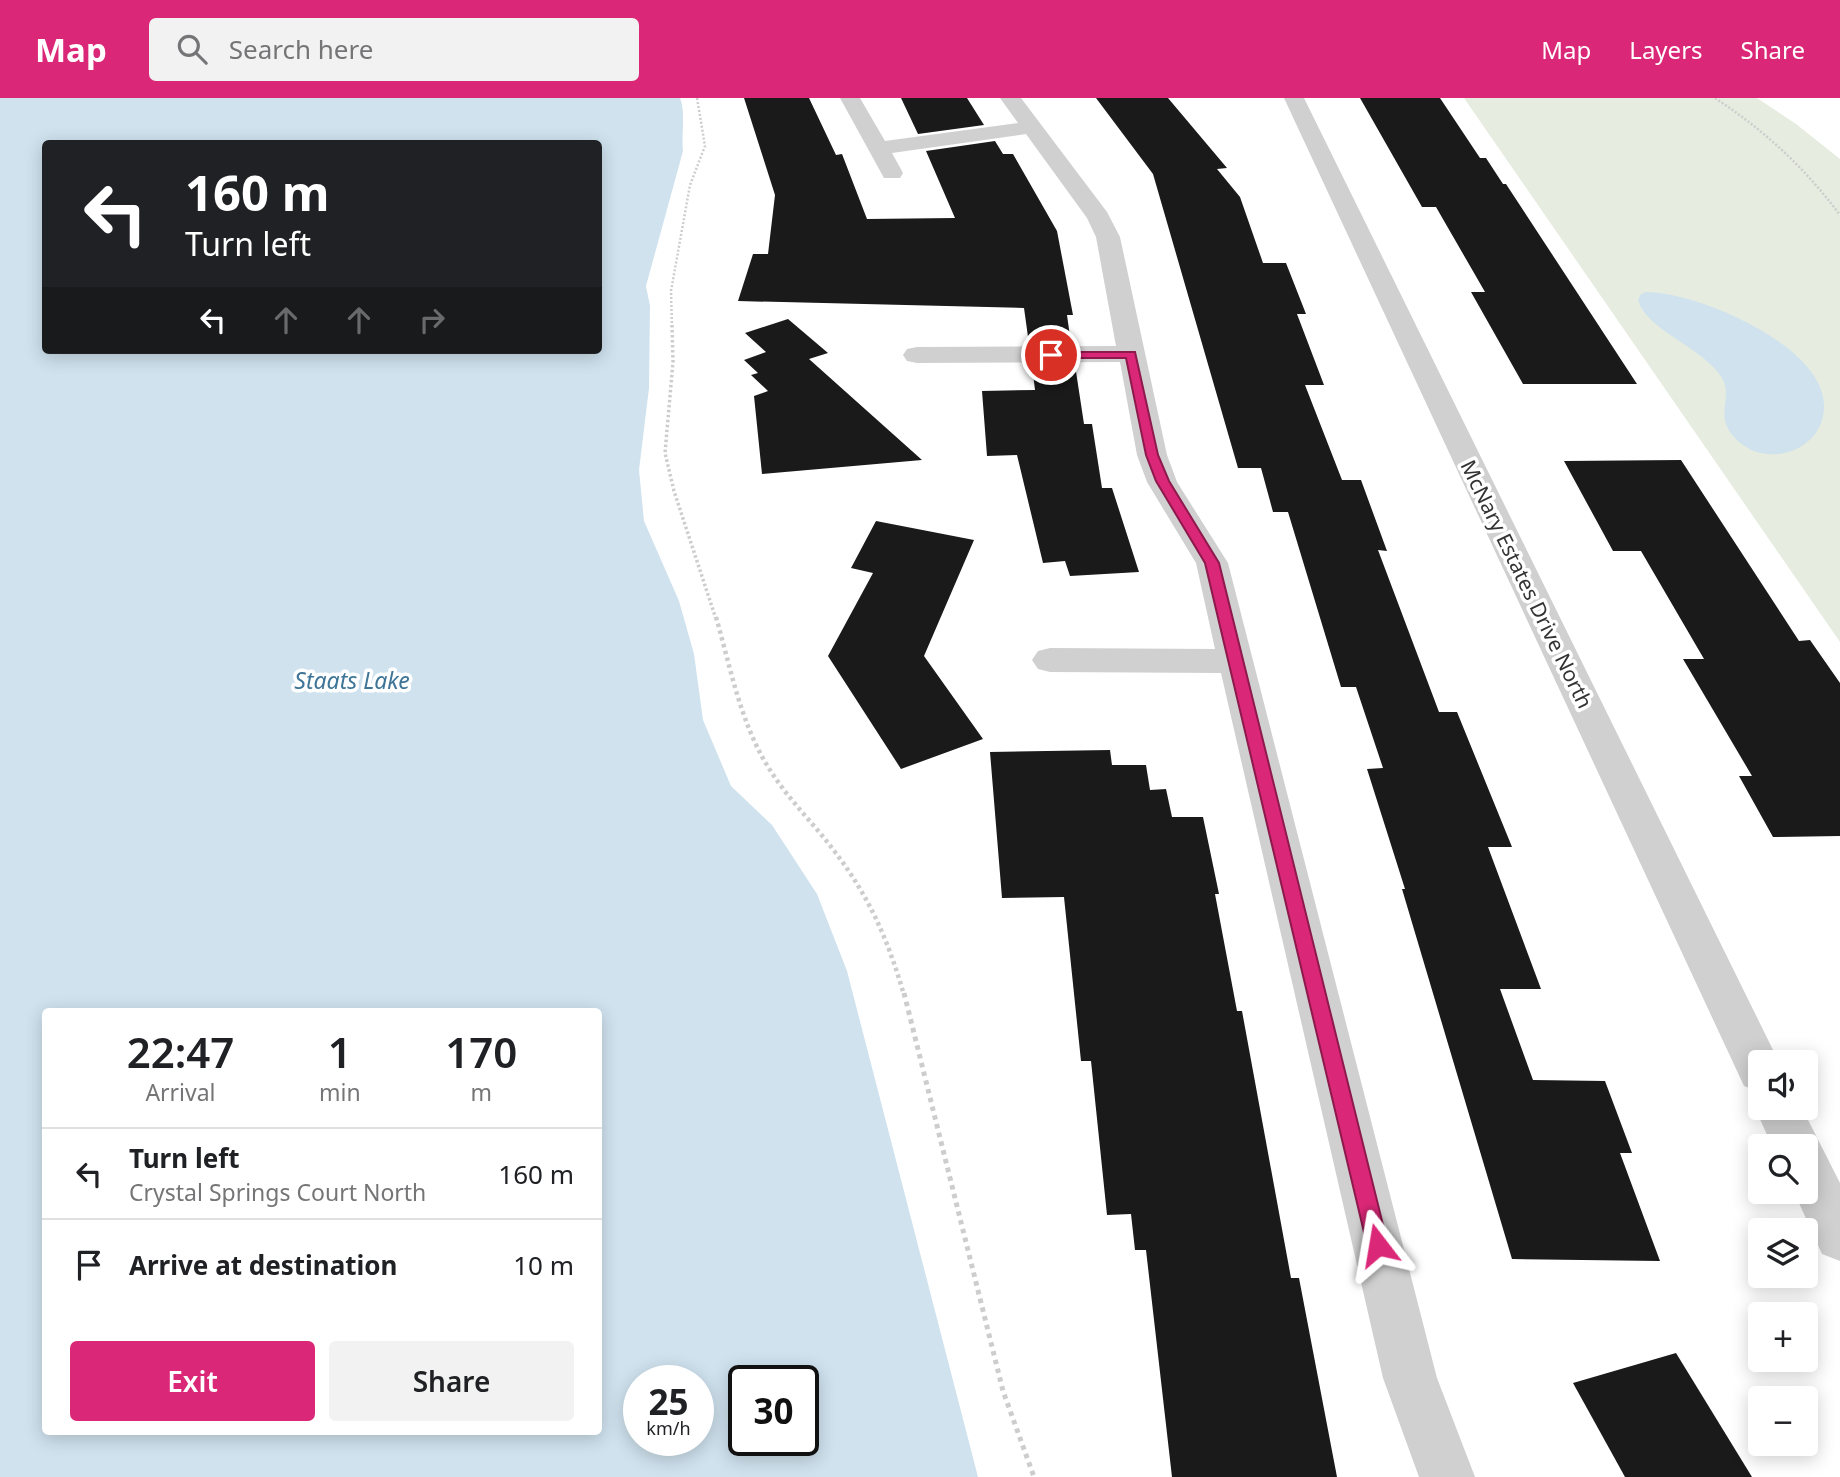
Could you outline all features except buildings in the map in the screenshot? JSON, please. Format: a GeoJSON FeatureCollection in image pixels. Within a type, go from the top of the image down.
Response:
{"type":"FeatureCollection","features":[{"type":"Feature","properties":{"kind":"street"},"geometry":{"type":"LineString","coordinates":[[850,98],[892,173]]}},
{"type":"Feature","properties":{"kind":"street","name":"McNary Estates Drive North"},"geometry":{"type":"LineString","coordinates":[[1294,98],[1750,1050]]}},
{"type":"Feature","properties":{"kind":"street"},"geometry":{"type":"LineString","coordinates":[[878,148],[1022,113],[1099,217],[1108,237],[1152,455],[1162,481],[1212,563],[1410,1378],[1447,1477]]}},
{"type":"Feature","properties":{"kind":"street"},"geometry":{"type":"LineString","coordinates":[[917,355],[1131,354]]}},
{"type":"Feature","properties":{"kind":"street"},"geometry":{"type":"LineString","coordinates":[[1051,660],[1236,661]]}},
{"type":"Feature","properties":{"kind":"street"},"geometry":{"type":"LineString","coordinates":[[1818,1191],[1840,1236]]}},
{"type":"Feature","properties":{"kind":"path"},"geometry":{"type":"LineString","coordinates":[[697,98],[705,146],[690,185],[670,291],[673,362],[665,453],[674,491],[713,607],[746,722],[771,772],[836,853],[872,908],[890,946],[911,1019],[1003,1391],[1034,1477]]}},
{"type":"Feature","properties":{"kind":"path"},"geometry":{"type":"LineString","coordinates":[[1715,98],[1751,120],[1821,188],[1840,215]]}},
{"type":"Feature","properties":{"kind":"shaded area"},"geometry":{"type":"Polygon","coordinates":[[[1464,98],[1757,98],[1796,124],[1840,159],[1840,642],[1464,98]]]}},
{"type":"Feature","properties":{"kind":"water","name":"Staats Lake"},"geometry":{"type":"Polygon","coordinates":[[[0,98],[680,98],[683,110],[683,151],[646,286],[650,306],[649,388],[639,470],[644,521],[679,601],[694,654],[703,720],[731,786],[772,825],[817,894],[847,971],[978,1477],[0,1477],[0,98]]]}},
{"type":"Feature","properties":{"kind":"water"},"geometry":{"type":"Polygon","coordinates":[[[1646,292],[1695,301],[1754,326],[1781,343],[1803,362],[1818,383],[1824,405],[1822,421],[1815,434],[1791,451],[1777,454],[1747,448],[1735,438],[1725,422],[1726,393],[1722,378],[1702,357],[1652,321],[1643,311],[1638,300],[1641,294],[1646,292]]]}},
{"type":"Feature","properties":{"kind":"route"},"geometry":{"type":"LineString","coordinates":[[1051,355],[1131,354],[1152,455],[1162,481],[1197,534],[1212,563],[1378,1245]]}}]}
